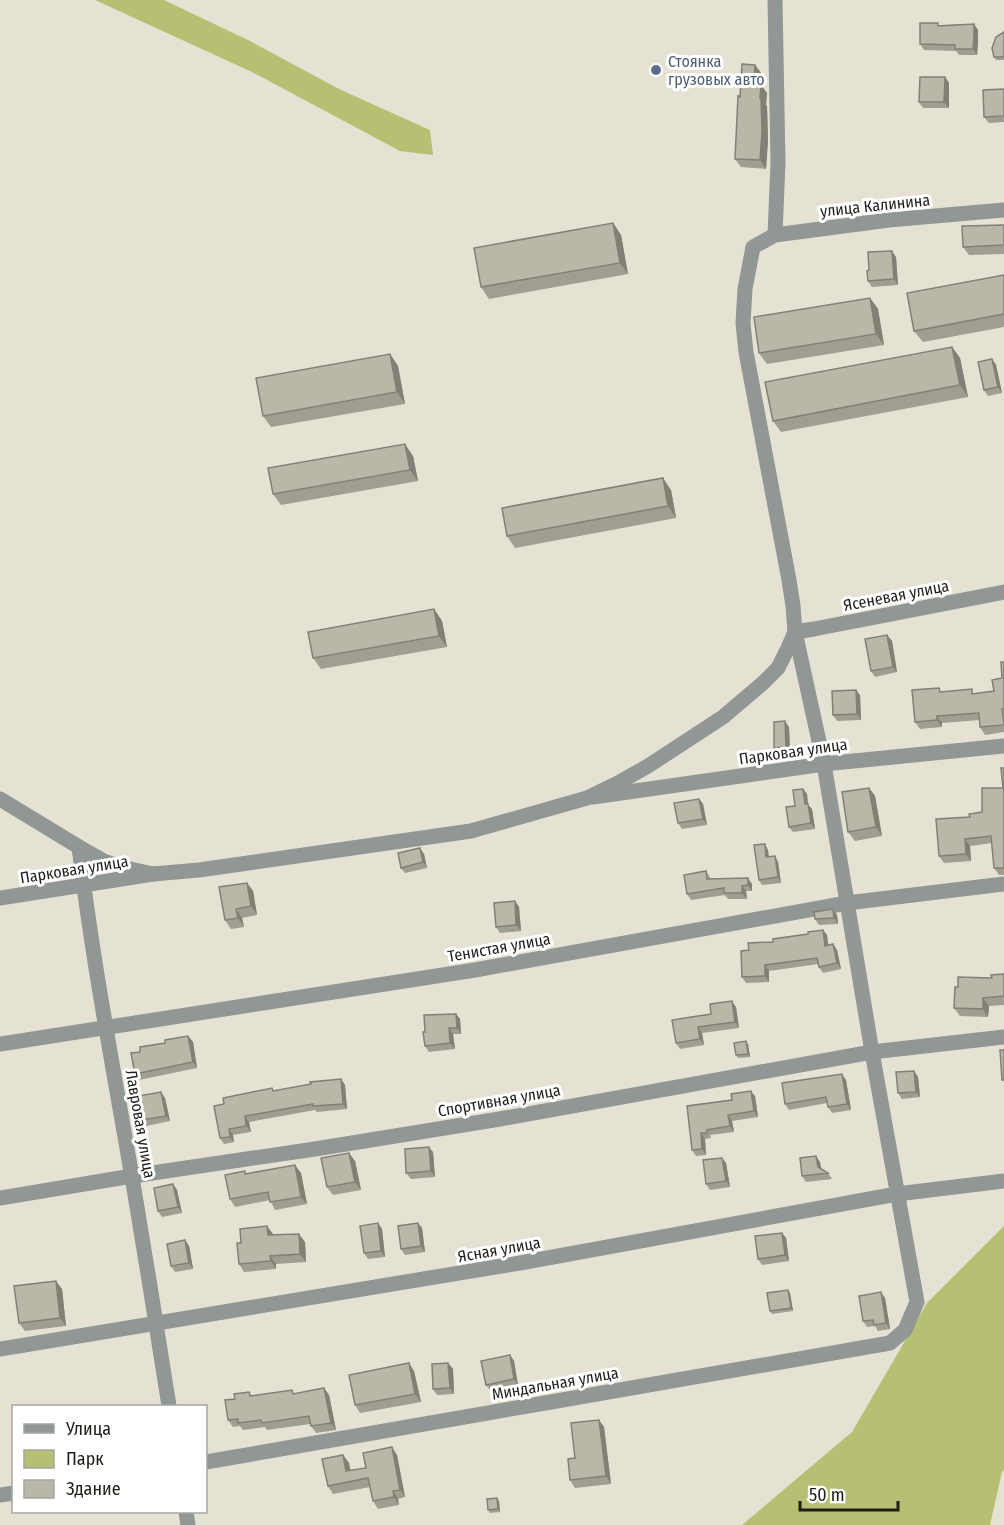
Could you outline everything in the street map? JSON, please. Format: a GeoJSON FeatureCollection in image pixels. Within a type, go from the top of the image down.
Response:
{"type":"FeatureCollection","features":[{"type":"Feature","properties":{"kind":"street"},"geometry":{"type":"LineString","coordinates":[[775,0],[778,162],[775,235]]}},
{"type":"Feature","properties":{"kind":"street","name":"улица Калинина"},"geometry":{"type":"LineString","coordinates":[[795,632],[791,588],[746,352],[743,323],[745,289],[753,247],[775,235],[889,220],[1004,210]]}},
{"type":"Feature","properties":{"kind":"street","name":"Ясеневая улица"},"geometry":{"type":"LineString","coordinates":[[795,632],[1004,592]]}},
{"type":"Feature","properties":{"kind":"street"},"geometry":{"type":"LineString","coordinates":[[795,632],[824,764],[897,1194]]}},
{"type":"Feature","properties":{"kind":"street"},"geometry":{"type":"LineString","coordinates":[[0,800],[79,848],[113,864],[153,874],[199,870],[450,836],[587,798],[648,766],[723,717],[763,683],[778,668],[795,632]]}},
{"type":"Feature","properties":{"kind":"street","name":"Парковая улица"},"geometry":{"type":"LineString","coordinates":[[587,798],[824,764],[1004,746]]}},
{"type":"Feature","properties":{"kind":"street","name":"Лавровая улица"},"geometry":{"type":"LineString","coordinates":[[79,848],[83,886],[169,1405]]}},
{"type":"Feature","properties":{"kind":"street","name":"Парковая улица"},"geometry":{"type":"LineString","coordinates":[[0,898],[153,874]]}},
{"type":"Feature","properties":{"kind":"street","name":"Тенистая улица"},"geometry":{"type":"LineString","coordinates":[[0,1044],[475,970],[847,903],[1004,885]]}},
{"type":"Feature","properties":{"kind":"street","name":"Спортивная улица"},"geometry":{"type":"LineString","coordinates":[[0,1198],[327,1148],[872,1052],[1004,1037]]}},
{"type":"Feature","properties":{"kind":"street","name":"Ясная улица"},"geometry":{"type":"LineString","coordinates":[[0,1349],[520,1263],[897,1194],[1004,1182]]}},
{"type":"Feature","properties":{"kind":"street","name":"Миндальная улица"},"geometry":{"type":"LineString","coordinates":[[207,1462],[891,1343],[905,1329],[917,1302],[897,1194]]}},
{"type":"Feature","properties":{"kind":"green space"},"geometry":{"type":"Polygon","coordinates":[[[95,0],[164,0],[250,41],[339,89],[430,130],[433,155],[400,151],[252,72],[95,0]]]}},
{"type":"Feature","properties":{"kind":"green space"},"geometry":{"type":"Polygon","coordinates":[[[1004,1226],[1004,1470],[990,1525],[742,1525],[852,1432],[927,1303],[1004,1226]]]}},
{"type":"Feature","properties":{"kind":"building"},"geometry":{"type":"Polygon","coordinates":[[[920,23],[938,23],[938,26],[974,24],[973,49],[955,49],[955,45],[920,44],[920,23]]]}},
{"type":"Feature","properties":{"kind":"building"},"geometry":{"type":"Polygon","coordinates":[[[1004,32],[1004,57],[994,57],[992,48],[996,37],[1004,32]]]}},
{"type":"Feature","properties":{"kind":"building"},"geometry":{"type":"Polygon","coordinates":[[[742,64],[755,65],[754,84],[761,85],[760,160],[735,159],[742,64]]]}},
{"type":"Feature","properties":{"kind":"building"},"geometry":{"type":"Polygon","coordinates":[[[920,77],[945,77],[944,102],[919,102],[920,77]]]}},
{"type":"Feature","properties":{"kind":"building"},"geometry":{"type":"Polygon","coordinates":[[[1004,89],[1004,116],[984,117],[983,90],[1004,89]]]}},
{"type":"Feature","properties":{"kind":"building"},"geometry":{"type":"Polygon","coordinates":[[[613,223],[620,263],[481,287],[474,248],[613,223]]]}},
{"type":"Feature","properties":{"kind":"building"},"geometry":{"type":"Polygon","coordinates":[[[1004,225],[1004,245],[963,247],[962,226],[1004,225]]]}},
{"type":"Feature","properties":{"kind":"building"},"geometry":{"type":"Polygon","coordinates":[[[892,251],[894,279],[868,281],[868,252],[892,251]]]}},
{"type":"Feature","properties":{"kind":"building"},"geometry":{"type":"Polygon","coordinates":[[[1004,275],[1004,314],[914,331],[907,293],[1004,275]]]}},
{"type":"Feature","properties":{"kind":"building"},"geometry":{"type":"Polygon","coordinates":[[[870,298],[876,334],[759,353],[754,317],[870,298]]]}},
{"type":"Feature","properties":{"kind":"building"},"geometry":{"type":"Polygon","coordinates":[[[952,347],[960,385],[773,421],[765,382],[952,347]]]}},
{"type":"Feature","properties":{"kind":"building"},"geometry":{"type":"Polygon","coordinates":[[[390,354],[397,392],[263,416],[256,378],[390,354]]]}},
{"type":"Feature","properties":{"kind":"building"},"geometry":{"type":"Polygon","coordinates":[[[992,359],[998,387],[984,390],[978,362],[992,359]]]}},
{"type":"Feature","properties":{"kind":"building"},"geometry":{"type":"Polygon","coordinates":[[[405,444],[410,470],[273,494],[268,468],[405,444]]]}},
{"type":"Feature","properties":{"kind":"building"},"geometry":{"type":"Polygon","coordinates":[[[663,478],[668,506],[507,536],[502,508],[663,478]]]}},
{"type":"Feature","properties":{"kind":"building"},"geometry":{"type":"Polygon","coordinates":[[[434,609],[439,636],[313,658],[308,632],[434,609]]]}},
{"type":"Feature","properties":{"kind":"building"},"geometry":{"type":"Polygon","coordinates":[[[887,635],[893,667],[871,671],[865,639],[887,635]]]}},
{"type":"Feature","properties":{"kind":"building"},"geometry":{"type":"Polygon","coordinates":[[[1001,662],[1004,662],[1004,709],[1002,709],[1004,725],[980,727],[979,713],[937,716],[937,720],[915,722],[912,690],[939,688],[940,692],[972,689],[972,694],[994,691],[992,680],[1002,678],[1001,662]]]}},
{"type":"Feature","properties":{"kind":"building"},"geometry":{"type":"Polygon","coordinates":[[[856,690],[857,714],[833,715],[832,691],[856,690]]]}},
{"type":"Feature","properties":{"kind":"building"},"geometry":{"type":"Polygon","coordinates":[[[785,721],[786,747],[774,748],[774,722],[785,721]]]}},
{"type":"Feature","properties":{"kind":"building"},"geometry":{"type":"Polygon","coordinates":[[[1001,768],[1004,768],[1004,868],[994,868],[991,836],[965,839],[966,854],[939,856],[936,819],[970,817],[969,814],[982,812],[982,788],[1003,788],[1001,768]]]}},
{"type":"Feature","properties":{"kind":"building"},"geometry":{"type":"Polygon","coordinates":[[[869,788],[876,827],[848,832],[842,792],[869,788]]]}},
{"type":"Feature","properties":{"kind":"building"},"geometry":{"type":"Polygon","coordinates":[[[803,789],[811,823],[789,827],[786,807],[795,806],[793,790],[803,789]]]}},
{"type":"Feature","properties":{"kind":"building"},"geometry":{"type":"Polygon","coordinates":[[[699,799],[703,819],[678,823],[674,803],[699,799]]]}},
{"type":"Feature","properties":{"kind":"building"},"geometry":{"type":"Polygon","coordinates":[[[765,844],[766,857],[775,856],[778,877],[759,880],[754,845],[765,844]]]}},
{"type":"Feature","properties":{"kind":"building"},"geometry":{"type":"Polygon","coordinates":[[[420,848],[423,862],[401,868],[398,853],[420,848]]]}},
{"type":"Feature","properties":{"kind":"building"},"geometry":{"type":"Polygon","coordinates":[[[706,871],[707,879],[748,878],[748,885],[742,886],[742,893],[724,893],[724,888],[687,894],[684,875],[706,871]]]}},
{"type":"Feature","properties":{"kind":"building"},"geometry":{"type":"Polygon","coordinates":[[[247,883],[251,906],[236,909],[238,918],[225,920],[219,887],[247,883]]]}},
{"type":"Feature","properties":{"kind":"building"},"geometry":{"type":"Polygon","coordinates":[[[515,901],[516,925],[496,927],[494,903],[515,901]]]}},
{"type":"Feature","properties":{"kind":"building"},"geometry":{"type":"Polygon","coordinates":[[[833,909],[834,918],[815,919],[814,912],[833,909]]]}},
{"type":"Feature","properties":{"kind":"building"},"geometry":{"type":"Polygon","coordinates":[[[823,930],[825,946],[833,944],[837,963],[819,967],[817,958],[765,965],[765,976],[742,977],[741,951],[749,950],[748,943],[773,942],[773,939],[823,930]]]}},
{"type":"Feature","properties":{"kind":"building"},"geometry":{"type":"Polygon","coordinates":[[[1004,974],[1004,996],[983,998],[983,1009],[954,1008],[958,977],[992,978],[991,975],[1004,974]]]}},
{"type":"Feature","properties":{"kind":"building"},"geometry":{"type":"Polygon","coordinates":[[[732,1001],[735,1022],[698,1027],[700,1039],[676,1043],[672,1020],[711,1014],[710,1004],[732,1001]]]}},
{"type":"Feature","properties":{"kind":"building"},"geometry":{"type":"Polygon","coordinates":[[[456,1014],[457,1028],[449,1028],[450,1043],[425,1046],[424,1015],[456,1014]]]}},
{"type":"Feature","properties":{"kind":"building"},"geometry":{"type":"Polygon","coordinates":[[[188,1036],[193,1062],[135,1074],[131,1053],[140,1052],[140,1047],[188,1036]]]}},
{"type":"Feature","properties":{"kind":"building"},"geometry":{"type":"Polygon","coordinates":[[[746,1041],[748,1054],[736,1055],[734,1043],[746,1041]]]}},
{"type":"Feature","properties":{"kind":"building"},"geometry":{"type":"Polygon","coordinates":[[[1000,1050],[1004,1050],[1004,1080],[1002,1080],[1000,1050]]]}},
{"type":"Feature","properties":{"kind":"building"},"geometry":{"type":"Polygon","coordinates":[[[914,1071],[916,1092],[898,1093],[896,1072],[914,1071]]]}},
{"type":"Feature","properties":{"kind":"building"},"geometry":{"type":"Polygon","coordinates":[[[842,1074],[847,1104],[828,1107],[826,1097],[785,1104],[782,1083],[842,1074]]]}},
{"type":"Feature","properties":{"kind":"building"},"geometry":{"type":"Polygon","coordinates":[[[341,1079],[343,1104],[313,1106],[313,1104],[245,1116],[246,1126],[229,1129],[230,1137],[220,1138],[214,1106],[224,1104],[223,1098],[272,1088],[273,1091],[311,1084],[310,1082],[341,1079]]]}},
{"type":"Feature","properties":{"kind":"building"},"geometry":{"type":"Polygon","coordinates":[[[751,1091],[754,1111],[728,1115],[730,1126],[701,1133],[702,1149],[692,1150],[687,1106],[732,1100],[731,1094],[751,1091]]]}},
{"type":"Feature","properties":{"kind":"building"},"geometry":{"type":"Polygon","coordinates":[[[161,1092],[166,1116],[142,1120],[138,1096],[161,1092]]]}},
{"type":"Feature","properties":{"kind":"building"},"geometry":{"type":"Polygon","coordinates":[[[429,1147],[431,1171],[406,1173],[405,1149],[429,1147]]]}},
{"type":"Feature","properties":{"kind":"building"},"geometry":{"type":"Polygon","coordinates":[[[349,1153],[355,1182],[327,1187],[321,1158],[349,1153]]]}},
{"type":"Feature","properties":{"kind":"building"},"geometry":{"type":"Polygon","coordinates":[[[816,1156],[818,1167],[828,1173],[802,1176],[800,1158],[816,1156]]]}},
{"type":"Feature","properties":{"kind":"building"},"geometry":{"type":"Polygon","coordinates":[[[722,1158],[726,1181],[706,1184],[703,1160],[722,1158]]]}},
{"type":"Feature","properties":{"kind":"building"},"geometry":{"type":"Polygon","coordinates":[[[295,1165],[301,1197],[270,1202],[268,1192],[230,1199],[225,1175],[245,1171],[245,1174],[295,1165]]]}},
{"type":"Feature","properties":{"kind":"building"},"geometry":{"type":"Polygon","coordinates":[[[173,1184],[178,1207],[158,1211],[154,1188],[173,1184]]]}},
{"type":"Feature","properties":{"kind":"building"},"geometry":{"type":"Polygon","coordinates":[[[378,1223],[381,1251],[364,1253],[360,1226],[378,1223]]]}},
{"type":"Feature","properties":{"kind":"building"},"geometry":{"type":"Polygon","coordinates":[[[418,1223],[421,1246],[401,1249],[398,1226],[418,1223]]]}},
{"type":"Feature","properties":{"kind":"building"},"geometry":{"type":"Polygon","coordinates":[[[267,1226],[268,1235],[299,1234],[300,1254],[270,1256],[271,1261],[239,1264],[237,1243],[241,1243],[240,1229],[267,1226]]]}},
{"type":"Feature","properties":{"kind":"building"},"geometry":{"type":"Polygon","coordinates":[[[782,1233],[785,1255],[758,1259],[755,1236],[782,1233]]]}},
{"type":"Feature","properties":{"kind":"building"},"geometry":{"type":"Polygon","coordinates":[[[185,1240],[189,1263],[171,1266],[167,1244],[185,1240]]]}},
{"type":"Feature","properties":{"kind":"building"},"geometry":{"type":"Polygon","coordinates":[[[56,1281],[60,1318],[19,1323],[14,1286],[56,1281]]]}},
{"type":"Feature","properties":{"kind":"building"},"geometry":{"type":"Polygon","coordinates":[[[788,1290],[791,1308],[770,1311],[767,1293],[788,1290]]]}},
{"type":"Feature","properties":{"kind":"building"},"geometry":{"type":"Polygon","coordinates":[[[881,1292],[886,1323],[874,1325],[873,1320],[863,1321],[859,1296],[881,1292]]]}},
{"type":"Feature","properties":{"kind":"building"},"geometry":{"type":"Polygon","coordinates":[[[510,1355],[514,1379],[486,1385],[481,1361],[510,1355]]]}},
{"type":"Feature","properties":{"kind":"building"},"geometry":{"type":"Polygon","coordinates":[[[409,1363],[415,1394],[355,1405],[349,1375],[409,1363]]]}},
{"type":"Feature","properties":{"kind":"building"},"geometry":{"type":"Polygon","coordinates":[[[448,1363],[450,1388],[433,1389],[432,1364],[448,1363]]]}},
{"type":"Feature","properties":{"kind":"building"},"geometry":{"type":"Polygon","coordinates":[[[324,1388],[331,1423],[311,1426],[309,1416],[262,1423],[261,1420],[238,1423],[238,1419],[228,1420],[225,1400],[235,1399],[234,1394],[249,1392],[250,1396],[292,1390],[293,1394],[324,1388]]]}},
{"type":"Feature","properties":{"kind":"building"},"geometry":{"type":"Polygon","coordinates":[[[599,1420],[606,1476],[570,1480],[568,1459],[575,1458],[571,1423],[599,1420]]]}},
{"type":"Feature","properties":{"kind":"building"},"geometry":{"type":"Polygon","coordinates":[[[392,1447],[400,1490],[393,1491],[394,1497],[373,1501],[368,1478],[328,1486],[322,1459],[343,1455],[346,1471],[366,1468],[363,1453],[392,1447]]]}},
{"type":"Feature","properties":{"kind":"building"},"geometry":{"type":"Polygon","coordinates":[[[497,1498],[498,1509],[488,1510],[487,1499],[497,1498]]]}},
{"type":"Feature","properties":{"kind":"place","name":"Стоянка грузовых авто"},"geometry":{"type":"Point","coordinates":[656,70]}}]}
